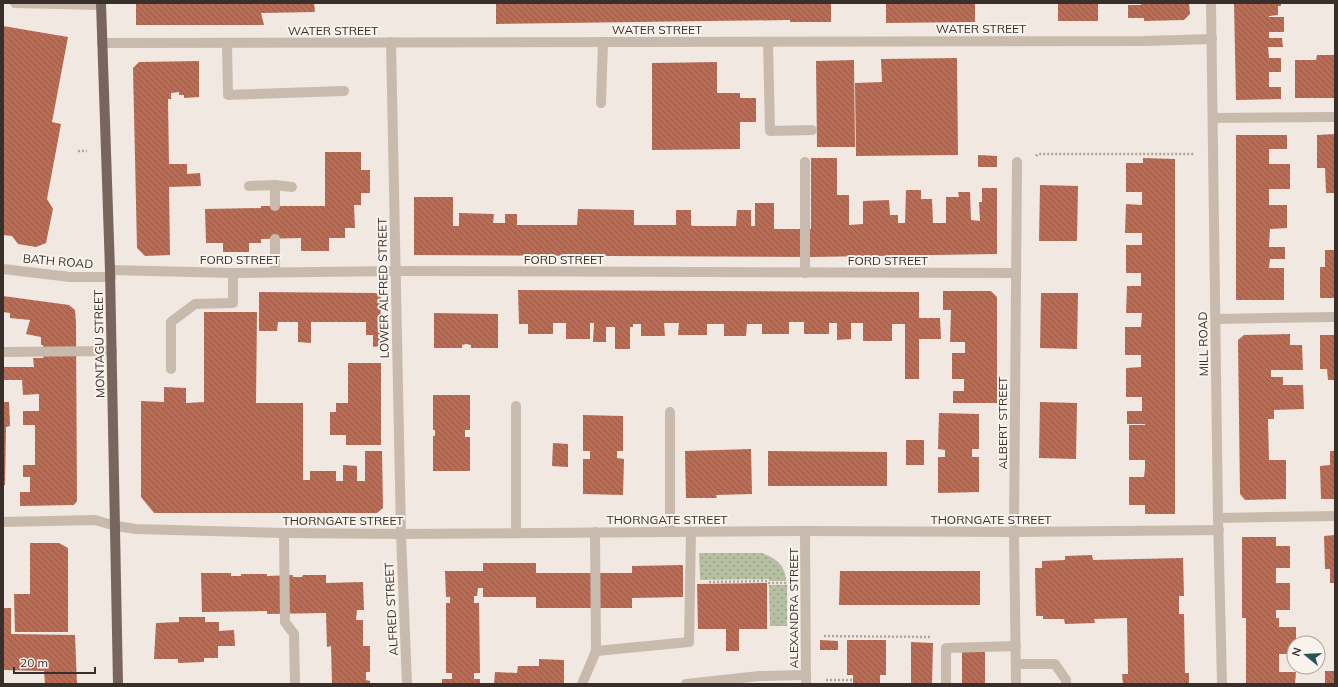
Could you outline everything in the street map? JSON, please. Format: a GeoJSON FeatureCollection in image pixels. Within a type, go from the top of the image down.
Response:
{"type":"FeatureCollection","features":[{"type":"Feature","properties":{"kind":"main road","name":"MONTAGU STREET"},"geometry":{"type":"LineString","coordinates":[[101,4],[111,274],[118,684]]}},
{"type":"Feature","properties":{"kind":"street"},"geometry":{"type":"LineString","coordinates":[[15,3],[101,4]]}},
{"type":"Feature","properties":{"kind":"street","name":"MILL ROAD"},"geometry":{"type":"LineString","coordinates":[[1211,3],[1218,518],[1222,684]]}},
{"type":"Feature","properties":{"kind":"street","name":"WATER STREET"},"geometry":{"type":"LineString","coordinates":[[102,43],[1136,41],[1212,39]]}},
{"type":"Feature","properties":{"kind":"street","name":"LOWER ALFRED STREET"},"geometry":{"type":"LineString","coordinates":[[391,42],[400,534]]}},
{"type":"Feature","properties":{"kind":"street"},"geometry":{"type":"LineString","coordinates":[[601,103],[603,42]]}},
{"type":"Feature","properties":{"kind":"street"},"geometry":{"type":"LineString","coordinates":[[768,42],[770,131],[812,130]]}},
{"type":"Feature","properties":{"kind":"street"},"geometry":{"type":"LineString","coordinates":[[227,43],[228,95],[344,91]]}},
{"type":"Feature","properties":{"kind":"street"},"geometry":{"type":"LineString","coordinates":[[1213,118],[1335,116]]}},
{"type":"Feature","properties":{"kind":"street"},"geometry":{"type":"LineString","coordinates":[[805,162],[805,273]]}},
{"type":"Feature","properties":{"kind":"street","name":"ALBERT STREET"},"geometry":{"type":"LineString","coordinates":[[1016,684],[1014,532],[1017,162]]}},
{"type":"Feature","properties":{"kind":"street"},"geometry":{"type":"LineString","coordinates":[[249,186],[275,185],[292,187]]}},
{"type":"Feature","properties":{"kind":"street"},"geometry":{"type":"LineString","coordinates":[[275,185],[275,206]]}},
{"type":"Feature","properties":{"kind":"street"},"geometry":{"type":"LineString","coordinates":[[275,239],[275,272]]}},
{"type":"Feature","properties":{"kind":"street","name":"BATH ROAD"},"geometry":{"type":"LineString","coordinates":[[3,269],[76,278],[111,274]]}},
{"type":"Feature","properties":{"kind":"street","name":"FORD STREET"},"geometry":{"type":"LineString","coordinates":[[111,274],[275,272],[1016,273]]}},
{"type":"Feature","properties":{"kind":"street"},"geometry":{"type":"LineString","coordinates":[[171,369],[172,322],[195,304],[233,303],[234,273]]}},
{"type":"Feature","properties":{"kind":"street"},"geometry":{"type":"LineString","coordinates":[[1216,319],[1335,317]]}},
{"type":"Feature","properties":{"kind":"street"},"geometry":{"type":"LineString","coordinates":[[3,352],[112,351]]}},
{"type":"Feature","properties":{"kind":"street"},"geometry":{"type":"LineString","coordinates":[[516,406],[516,533]]}},
{"type":"Feature","properties":{"kind":"street"},"geometry":{"type":"LineString","coordinates":[[670,412],[670,532]]}},
{"type":"Feature","properties":{"kind":"street"},"geometry":{"type":"LineString","coordinates":[[1218,518],[1335,516]]}},
{"type":"Feature","properties":{"kind":"street","name":"THORNGATE STREET"},"geometry":{"type":"LineString","coordinates":[[3,522],[95,520],[116,526],[136,529],[400,534],[1219,530]]}},
{"type":"Feature","properties":{"kind":"street","name":"ALEXANDRA STREET"},"geometry":{"type":"LineString","coordinates":[[805,531],[806,680]]}},
{"type":"Feature","properties":{"kind":"street"},"geometry":{"type":"LineString","coordinates":[[582,684],[596,651],[595,532]]}},
{"type":"Feature","properties":{"kind":"street"},"geometry":{"type":"LineString","coordinates":[[596,651],[689,642],[691,532]]}},
{"type":"Feature","properties":{"kind":"street"},"geometry":{"type":"LineString","coordinates":[[284,533],[286,622],[294,634],[295,684]]}},
{"type":"Feature","properties":{"kind":"street","name":"ALFRED STREET"},"geometry":{"type":"LineString","coordinates":[[400,534],[407,684]]}},
{"type":"Feature","properties":{"kind":"street"},"geometry":{"type":"LineString","coordinates":[[946,684],[946,648],[1016,646]]}},
{"type":"Feature","properties":{"kind":"street"},"geometry":{"type":"LineString","coordinates":[[1016,664],[1055,664],[1066,680],[1066,684]]}},
{"type":"Feature","properties":{"kind":"street"},"geometry":{"type":"LineString","coordinates":[[686,684],[759,676],[806,680]]}},
{"type":"Feature","properties":{"kind":"path"},"geometry":{"type":"LineString","coordinates":[[78,151],[88,151]]}},
{"type":"Feature","properties":{"kind":"path"},"geometry":{"type":"LineString","coordinates":[[1017,162],[1030,163],[1038,154],[1213,154]]}},
{"type":"Feature","properties":{"kind":"path"},"geometry":{"type":"LineString","coordinates":[[690,582],[767,581],[769,583],[805,583]]}},
{"type":"Feature","properties":{"kind":"path"},"geometry":{"type":"LineString","coordinates":[[806,636],[938,637]]}},
{"type":"Feature","properties":{"kind":"path"},"geometry":{"type":"LineString","coordinates":[[806,680],[853,680]]}},
{"type":"Feature","properties":{"kind":"green space"},"geometry":{"type":"Polygon","coordinates":[[[699,553],[762,553],[771,557],[782,566],[786,575],[786,581],[769,581],[769,579],[700,580],[699,553]]]}},
{"type":"Feature","properties":{"kind":"green space"},"geometry":{"type":"Polygon","coordinates":[[[769,585],[787,585],[787,626],[770,626],[769,585]]]}},
{"type":"Feature","properties":{"kind":"building"},"geometry":{"type":"Polygon","coordinates":[[[136,3],[314,3],[315,12],[261,13],[264,25],[136,25],[136,3]]]}},
{"type":"Feature","properties":{"kind":"building"},"geometry":{"type":"Polygon","coordinates":[[[496,3],[831,3],[831,22],[790,22],[790,20],[496,24],[496,3]]]}},
{"type":"Feature","properties":{"kind":"building"},"geometry":{"type":"Polygon","coordinates":[[[886,3],[975,3],[975,22],[886,23],[886,3]]]}},
{"type":"Feature","properties":{"kind":"building"},"geometry":{"type":"Polygon","coordinates":[[[1058,3],[1098,3],[1098,21],[1058,21],[1058,3]]]}},
{"type":"Feature","properties":{"kind":"building"},"geometry":{"type":"Polygon","coordinates":[[[1141,3],[1189,3],[1190,14],[1184,20],[1144,21],[1144,18],[1128,18],[1128,5],[1141,5],[1141,3]]]}},
{"type":"Feature","properties":{"kind":"building"},"geometry":{"type":"Polygon","coordinates":[[[1234,3],[1281,3],[1281,6],[1278,6],[1278,15],[1269,17],[1284,17],[1284,32],[1269,32],[1269,38],[1282,38],[1283,47],[1268,47],[1269,58],[1281,58],[1281,72],[1269,72],[1269,87],[1281,87],[1281,99],[1236,100],[1234,3]]]}},
{"type":"Feature","properties":{"kind":"building"},"geometry":{"type":"Polygon","coordinates":[[[3,26],[68,37],[52,122],[61,124],[47,199],[53,209],[46,243],[36,247],[18,244],[12,236],[3,235],[3,26]]]}},
{"type":"Feature","properties":{"kind":"building"},"geometry":{"type":"Polygon","coordinates":[[[1317,55],[1334,55],[1335,98],[1295,98],[1295,60],[1316,60],[1317,55]]]}},
{"type":"Feature","properties":{"kind":"building"},"geometry":{"type":"Polygon","coordinates":[[[957,58],[958,155],[856,156],[855,83],[882,82],[881,59],[957,58]]]}},
{"type":"Feature","properties":{"kind":"building"},"geometry":{"type":"Polygon","coordinates":[[[854,60],[855,147],[817,147],[816,61],[854,60]]]}},
{"type":"Feature","properties":{"kind":"building"},"geometry":{"type":"Polygon","coordinates":[[[199,61],[199,97],[184,98],[184,95],[179,95],[179,92],[171,93],[171,99],[168,99],[169,164],[187,164],[187,174],[200,173],[201,186],[169,187],[170,255],[145,256],[137,248],[133,68],[139,62],[199,61]]]}},
{"type":"Feature","properties":{"kind":"building"},"geometry":{"type":"Polygon","coordinates":[[[717,62],[717,93],[740,93],[740,98],[756,98],[756,122],[740,122],[740,149],[652,150],[652,63],[717,62]]]}},
{"type":"Feature","properties":{"kind":"building"},"geometry":{"type":"Polygon","coordinates":[[[1335,134],[1335,193],[1326,193],[1325,168],[1317,168],[1317,135],[1335,134]]]}},
{"type":"Feature","properties":{"kind":"building"},"geometry":{"type":"Polygon","coordinates":[[[1236,135],[1287,135],[1287,149],[1269,149],[1269,164],[1290,164],[1290,189],[1269,189],[1269,205],[1287,205],[1287,228],[1270,229],[1269,247],[1285,247],[1285,259],[1270,259],[1269,268],[1284,268],[1284,300],[1236,300],[1236,135]]]}},
{"type":"Feature","properties":{"kind":"building"},"geometry":{"type":"Polygon","coordinates":[[[325,152],[361,152],[361,170],[370,170],[370,193],[361,193],[361,205],[354,205],[355,228],[345,228],[345,238],[329,238],[329,251],[301,251],[301,238],[261,239],[261,243],[249,243],[249,252],[223,252],[223,243],[206,243],[205,209],[261,208],[261,206],[325,206],[325,152]]]}},
{"type":"Feature","properties":{"kind":"building"},"geometry":{"type":"Polygon","coordinates":[[[978,155],[997,156],[997,167],[978,167],[978,155]]]}},
{"type":"Feature","properties":{"kind":"building"},"geometry":{"type":"Polygon","coordinates":[[[811,158],[837,158],[837,195],[849,195],[849,225],[863,224],[863,201],[889,200],[890,215],[898,215],[898,223],[905,223],[906,190],[921,190],[921,199],[932,199],[933,223],[946,223],[946,197],[959,197],[958,192],[970,192],[971,220],[980,221],[979,202],[982,202],[982,188],[997,188],[997,254],[811,257],[414,255],[414,197],[453,197],[453,226],[459,226],[459,213],[494,214],[493,223],[505,223],[505,214],[517,214],[517,225],[577,225],[578,209],[634,210],[634,225],[676,225],[676,210],[691,210],[691,225],[693,226],[736,226],[737,210],[751,210],[751,226],[755,226],[755,203],[774,203],[774,229],[811,229],[811,158]]]}},
{"type":"Feature","properties":{"kind":"building"},"geometry":{"type":"Polygon","coordinates":[[[1143,158],[1175,159],[1175,514],[1145,514],[1145,505],[1129,505],[1129,477],[1144,477],[1145,460],[1129,460],[1129,425],[1145,424],[1127,424],[1127,411],[1142,411],[1142,397],[1126,397],[1126,368],[1141,367],[1141,355],[1125,355],[1125,327],[1141,327],[1142,313],[1126,313],[1127,286],[1141,286],[1141,273],[1126,273],[1126,245],[1142,245],[1142,233],[1125,233],[1126,204],[1142,205],[1142,192],[1126,192],[1126,163],[1143,163],[1143,158]]]}},
{"type":"Feature","properties":{"kind":"building"},"geometry":{"type":"Polygon","coordinates":[[[1040,185],[1078,186],[1077,241],[1039,241],[1040,185]]]}},
{"type":"Feature","properties":{"kind":"building"},"geometry":{"type":"Polygon","coordinates":[[[1325,250],[1335,250],[1335,298],[1320,298],[1320,267],[1325,267],[1325,250]]]}},
{"type":"Feature","properties":{"kind":"building"},"geometry":{"type":"Polygon","coordinates":[[[518,290],[919,292],[919,318],[940,318],[941,339],[919,339],[919,379],[905,379],[905,324],[892,324],[892,341],[863,341],[863,323],[851,323],[851,339],[837,340],[837,323],[829,323],[829,334],[804,334],[804,322],[789,322],[789,334],[762,334],[762,324],[747,324],[746,336],[724,336],[724,324],[707,324],[707,335],[678,335],[679,323],[664,323],[665,336],[641,336],[641,324],[633,324],[633,327],[630,327],[630,349],[615,349],[615,327],[606,327],[606,342],[593,342],[594,323],[590,323],[590,339],[566,339],[566,323],[553,323],[553,334],[528,334],[528,324],[519,324],[518,290]]]}},
{"type":"Feature","properties":{"kind":"building"},"geometry":{"type":"Polygon","coordinates":[[[943,291],[991,291],[997,297],[997,403],[953,403],[953,391],[964,391],[964,379],[952,379],[952,353],[965,353],[965,342],[950,342],[951,310],[943,310],[943,291]]]}},
{"type":"Feature","properties":{"kind":"building"},"geometry":{"type":"Polygon","coordinates":[[[259,292],[376,293],[381,297],[380,346],[373,347],[373,335],[366,335],[366,322],[311,322],[311,343],[298,342],[298,322],[278,322],[277,331],[259,331],[259,292]]]}},
{"type":"Feature","properties":{"kind":"building"},"geometry":{"type":"Polygon","coordinates":[[[1041,293],[1078,293],[1077,349],[1040,348],[1041,293]]]}},
{"type":"Feature","properties":{"kind":"building"},"geometry":{"type":"Polygon","coordinates":[[[3,296],[69,305],[75,310],[77,501],[74,505],[20,506],[20,492],[30,492],[30,477],[23,477],[23,465],[35,465],[35,425],[23,425],[23,411],[39,411],[39,394],[23,395],[22,380],[3,380],[3,367],[34,367],[33,358],[43,358],[43,345],[41,345],[41,337],[26,334],[30,320],[10,318],[10,313],[3,312],[3,296]]]}},
{"type":"Feature","properties":{"kind":"building"},"geometry":{"type":"Polygon","coordinates":[[[204,312],[257,312],[256,403],[303,403],[303,480],[310,480],[310,471],[336,471],[336,481],[343,481],[343,465],[357,466],[357,481],[365,481],[365,451],[382,451],[383,508],[377,513],[154,513],[141,497],[141,401],[164,402],[164,387],[186,388],[186,403],[204,402],[204,312]]]}},
{"type":"Feature","properties":{"kind":"building"},"geometry":{"type":"Polygon","coordinates":[[[434,313],[498,314],[498,348],[471,348],[471,345],[466,344],[462,345],[462,348],[434,348],[434,313]]]}},
{"type":"Feature","properties":{"kind":"building"},"geometry":{"type":"Polygon","coordinates":[[[1290,334],[1290,345],[1302,345],[1303,370],[1271,370],[1271,377],[1283,377],[1283,385],[1303,385],[1304,409],[1274,410],[1274,419],[1268,419],[1269,460],[1286,460],[1286,499],[1245,500],[1240,494],[1238,340],[1244,335],[1290,334]]]}},
{"type":"Feature","properties":{"kind":"building"},"geometry":{"type":"Polygon","coordinates":[[[1320,335],[1335,335],[1335,380],[1328,380],[1327,369],[1320,369],[1320,335]]]}},
{"type":"Feature","properties":{"kind":"building"},"geometry":{"type":"Polygon","coordinates":[[[348,363],[381,363],[381,445],[346,445],[346,435],[330,435],[330,412],[336,412],[336,403],[348,403],[348,363]]]}},
{"type":"Feature","properties":{"kind":"building"},"geometry":{"type":"Polygon","coordinates":[[[433,395],[470,395],[470,430],[465,430],[465,437],[470,437],[470,471],[433,471],[433,436],[435,436],[435,430],[433,430],[433,395]]]}},
{"type":"Feature","properties":{"kind":"building"},"geometry":{"type":"Polygon","coordinates":[[[3,402],[9,402],[10,426],[6,427],[5,485],[3,485],[3,402]]]}},
{"type":"Feature","properties":{"kind":"building"},"geometry":{"type":"Polygon","coordinates":[[[1040,402],[1077,403],[1076,459],[1039,458],[1040,402]]]}},
{"type":"Feature","properties":{"kind":"building"},"geometry":{"type":"Polygon","coordinates":[[[939,413],[979,414],[979,449],[972,449],[972,457],[979,457],[979,492],[938,493],[938,457],[945,457],[945,450],[938,449],[939,413]]]}},
{"type":"Feature","properties":{"kind":"building"},"geometry":{"type":"Polygon","coordinates":[[[583,415],[623,416],[623,451],[617,451],[617,458],[624,459],[623,495],[583,494],[583,459],[590,459],[590,451],[583,451],[583,415]]]}},
{"type":"Feature","properties":{"kind":"building"},"geometry":{"type":"Polygon","coordinates":[[[906,440],[924,440],[924,465],[906,465],[906,440]]]}},
{"type":"Feature","properties":{"kind":"building"},"geometry":{"type":"Polygon","coordinates":[[[553,443],[568,444],[568,467],[552,466],[553,443]]]}},
{"type":"Feature","properties":{"kind":"building"},"geometry":{"type":"Polygon","coordinates":[[[751,449],[752,494],[716,495],[717,498],[686,498],[685,451],[751,449]]]}},
{"type":"Feature","properties":{"kind":"building"},"geometry":{"type":"Polygon","coordinates":[[[768,451],[887,452],[887,486],[768,486],[768,451]]]}},
{"type":"Feature","properties":{"kind":"building"},"geometry":{"type":"Polygon","coordinates":[[[1330,451],[1335,451],[1335,499],[1321,499],[1320,466],[1330,465],[1330,451]]]}},
{"type":"Feature","properties":{"kind":"building"},"geometry":{"type":"Polygon","coordinates":[[[1335,535],[1335,583],[1330,583],[1330,569],[1325,569],[1324,536],[1335,535]]]}},
{"type":"Feature","properties":{"kind":"building"},"geometry":{"type":"Polygon","coordinates":[[[1242,537],[1276,537],[1276,546],[1290,546],[1290,568],[1276,568],[1276,583],[1290,583],[1290,610],[1276,610],[1276,618],[1279,618],[1279,627],[1296,627],[1296,635],[1286,635],[1286,654],[1279,654],[1279,672],[1286,672],[1286,675],[1296,675],[1295,684],[1246,684],[1246,618],[1242,618],[1242,537]]]}},
{"type":"Feature","properties":{"kind":"building"},"geometry":{"type":"Polygon","coordinates":[[[30,543],[59,543],[68,548],[68,632],[15,632],[14,594],[30,594],[30,543]]]}},
{"type":"Feature","properties":{"kind":"building"},"geometry":{"type":"Polygon","coordinates":[[[1092,555],[1093,560],[1183,558],[1184,596],[1179,596],[1179,614],[1184,614],[1185,673],[1189,673],[1189,684],[1123,684],[1122,674],[1128,674],[1127,618],[1094,619],[1095,623],[1065,624],[1064,619],[1043,619],[1043,616],[1036,616],[1035,568],[1042,568],[1042,561],[1065,560],[1065,556],[1092,555]]]}},
{"type":"Feature","properties":{"kind":"building"},"geometry":{"type":"Polygon","coordinates":[[[483,563],[536,563],[536,573],[632,573],[632,566],[683,565],[683,597],[632,598],[632,608],[536,608],[536,597],[483,597],[483,588],[478,588],[477,596],[474,596],[474,603],[479,603],[480,673],[474,673],[474,679],[480,679],[480,684],[442,684],[442,679],[452,679],[452,673],[446,673],[446,603],[450,603],[450,597],[446,597],[445,571],[483,571],[483,563]]]}},
{"type":"Feature","properties":{"kind":"building"},"geometry":{"type":"Polygon","coordinates":[[[840,571],[980,571],[980,605],[839,605],[840,571]]]}},
{"type":"Feature","properties":{"kind":"building"},"geometry":{"type":"Polygon","coordinates":[[[201,573],[231,573],[231,576],[241,576],[241,574],[267,574],[267,576],[293,575],[293,577],[302,577],[303,575],[326,575],[326,583],[363,582],[364,610],[357,610],[356,620],[363,620],[363,646],[370,646],[370,672],[366,672],[366,680],[370,681],[370,684],[332,684],[331,646],[327,647],[326,613],[267,614],[267,611],[202,612],[201,573]]]}},
{"type":"Feature","properties":{"kind":"building"},"geometry":{"type":"Polygon","coordinates":[[[767,583],[767,629],[739,629],[739,651],[726,651],[726,629],[698,629],[697,584],[767,583]]]}},
{"type":"Feature","properties":{"kind":"building"},"geometry":{"type":"Polygon","coordinates":[[[3,608],[11,608],[11,634],[75,635],[77,684],[45,684],[44,671],[3,670],[3,608]]]}},
{"type":"Feature","properties":{"kind":"building"},"geometry":{"type":"Polygon","coordinates":[[[179,617],[205,617],[205,622],[219,622],[219,631],[234,630],[235,646],[218,646],[218,658],[204,658],[204,662],[178,663],[178,659],[154,659],[156,623],[179,622],[179,617]]]}},
{"type":"Feature","properties":{"kind":"building"},"geometry":{"type":"Polygon","coordinates":[[[820,640],[838,641],[838,650],[820,650],[820,640]]]}},
{"type":"Feature","properties":{"kind":"building"},"geometry":{"type":"Polygon","coordinates":[[[847,640],[886,640],[886,675],[880,675],[880,684],[853,684],[853,675],[847,675],[847,640]]]}},
{"type":"Feature","properties":{"kind":"building"},"geometry":{"type":"Polygon","coordinates":[[[911,642],[933,643],[932,684],[911,684],[911,642]]]}},
{"type":"Feature","properties":{"kind":"building"},"geometry":{"type":"Polygon","coordinates":[[[962,652],[985,652],[985,684],[962,684],[962,652]]]}},
{"type":"Feature","properties":{"kind":"building"},"geometry":{"type":"Polygon","coordinates":[[[1335,656],[1335,684],[1325,684],[1326,671],[1334,671],[1335,656]]]}},
{"type":"Feature","properties":{"kind":"building"},"geometry":{"type":"Polygon","coordinates":[[[539,659],[564,660],[564,684],[494,684],[495,672],[517,673],[518,666],[539,666],[539,659]]]}}]}
